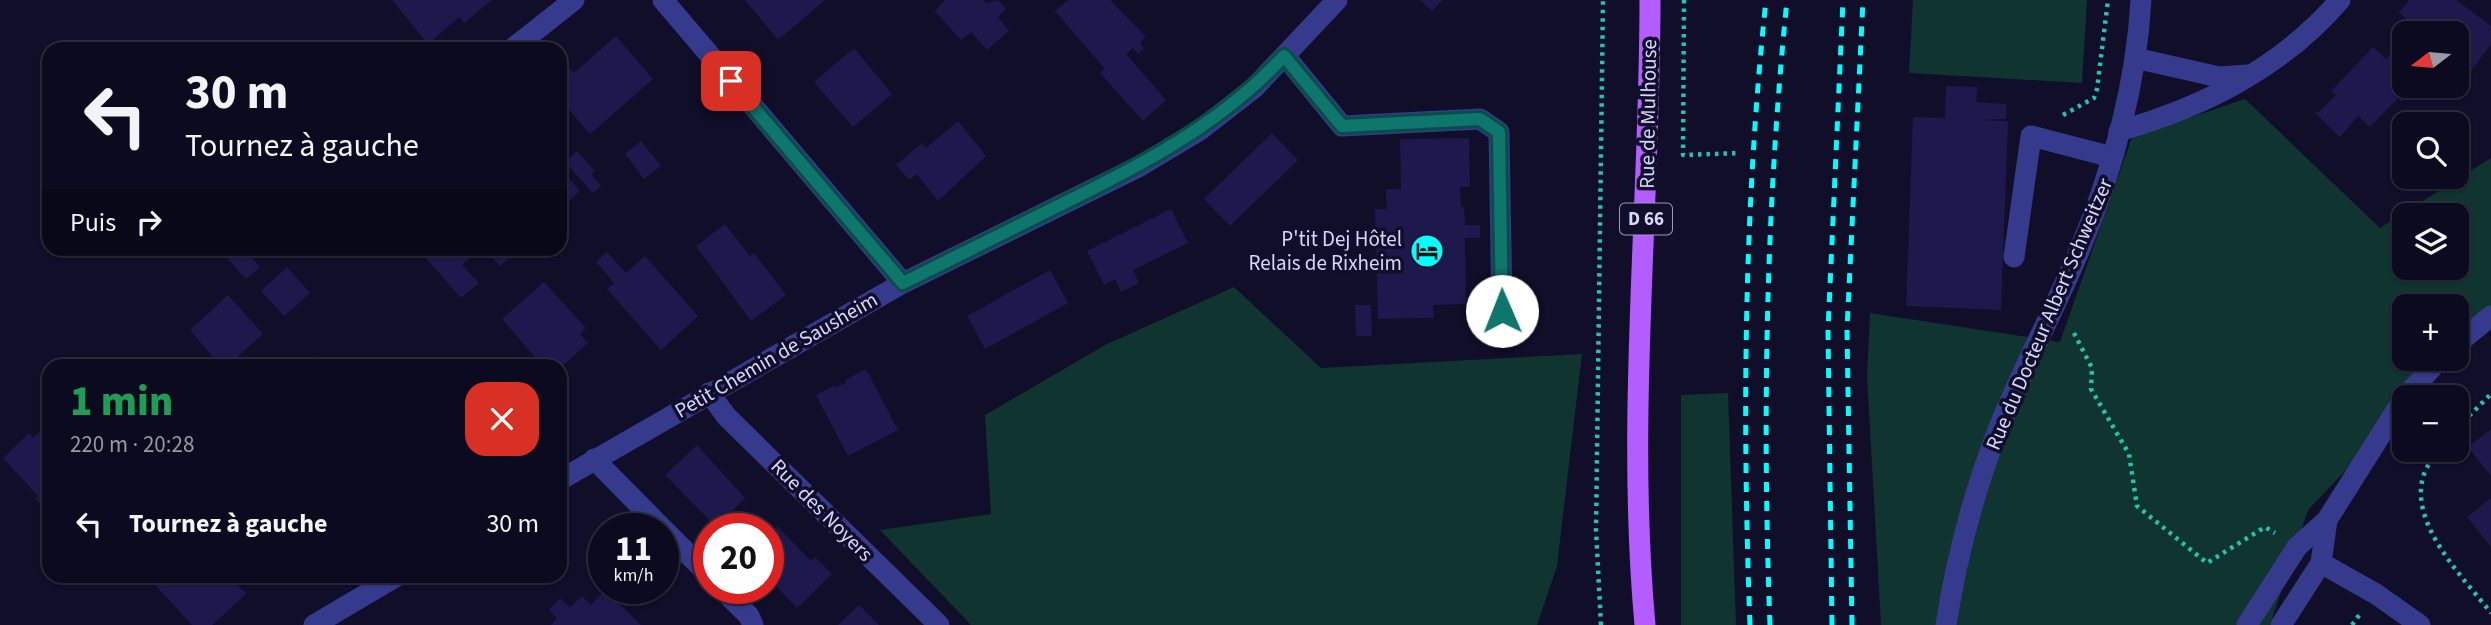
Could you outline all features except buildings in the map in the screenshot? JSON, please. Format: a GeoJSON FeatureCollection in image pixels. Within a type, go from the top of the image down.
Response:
{"type":"FeatureCollection","features":[{"type":"Feature","properties":{"kind":"main road","name":"Rue de Mulhouse"},"geometry":{"type":"LineString","coordinates":[[1645,625],[1639,438],[1650,98],[1650,0]]}},
{"type":"Feature","properties":{"kind":"street"},"geometry":{"type":"LineString","coordinates":[[521,42],[574,0]]}},
{"type":"Feature","properties":{"kind":"street"},"geometry":{"type":"LineString","coordinates":[[663,0],[903,283]]}},
{"type":"Feature","properties":{"kind":"street","name":"Petit Chemin de Sausheim"},"geometry":{"type":"LineString","coordinates":[[567,476],[903,283],[1140,166],[1176,144],[1254,88],[1337,0]]}},
{"type":"Feature","properties":{"kind":"street","name":"Rue du Docteur Albert Schweitzer"},"geometry":{"type":"LineString","coordinates":[[1946,625],[1973,508],[1998,430],[2076,257],[2112,156],[2135,58],[2141,0]]}},
{"type":"Feature","properties":{"kind":"street"},"geometry":{"type":"LineString","coordinates":[[2119,131],[2190,109],[2250,75],[2283,55],[2340,0]]}},
{"type":"Feature","properties":{"kind":"street"},"geometry":{"type":"LineString","coordinates":[[1284,56],[1342,126],[1480,119],[1499,132],[1502,311]]}},
{"type":"Feature","properties":{"kind":"street"},"geometry":{"type":"LineString","coordinates":[[2135,58],[2220,77],[2250,75]]}},
{"type":"Feature","properties":{"kind":"street"},"geometry":{"type":"LineString","coordinates":[[2014,257],[2031,136],[2112,156]]}},
{"type":"Feature","properties":{"kind":"street"},"geometry":{"type":"LineString","coordinates":[[2469,334],[2491,316]]}},
{"type":"Feature","properties":{"kind":"street"},"geometry":{"type":"LineString","coordinates":[[2417,385],[2429,371]]}},
{"type":"Feature","properties":{"kind":"street","name":"Rue des Noyers"},"geometry":{"type":"LineString","coordinates":[[709,393],[727,417],[939,625]]}},
{"type":"Feature","properties":{"kind":"street"},"geometry":{"type":"LineString","coordinates":[[2327,520],[2321,563],[2279,625],[2250,619],[2297,547],[2327,520],[2392,418]]}},
{"type":"Feature","properties":{"kind":"street"},"geometry":{"type":"LineString","coordinates":[[594,460],[647,513]]}},
{"type":"Feature","properties":{"kind":"street"},"geometry":{"type":"LineString","coordinates":[[679,545],[693,559]]}},
{"type":"Feature","properties":{"kind":"street"},"geometry":{"type":"LineString","coordinates":[[2321,563],[2376,594],[2420,625]]}},
{"type":"Feature","properties":{"kind":"street"},"geometry":{"type":"LineString","coordinates":[[320,623],[386,583]]}},
{"type":"Feature","properties":{"kind":"street"},"geometry":{"type":"LineString","coordinates":[[737,604],[749,616],[753,625]]}},
{"type":"Feature","properties":{"kind":"path"},"geometry":{"type":"LineString","coordinates":[[1601,625],[1596,530],[1603,0]]}},
{"type":"Feature","properties":{"kind":"path"},"geometry":{"type":"LineString","coordinates":[[1684,0],[1683,155],[1740,153]]}},
{"type":"Feature","properties":{"kind":"path"},"geometry":{"type":"LineString","coordinates":[[2031,136],[2094,98],[2107,31],[2108,0]]}},
{"type":"Feature","properties":{"kind":"path"},"geometry":{"type":"LineString","coordinates":[[2073,332],[2092,368],[2091,390],[2129,454],[2137,506],[2207,563],[2265,527],[2279,536]]}},
{"type":"Feature","properties":{"kind":"path"},"geometry":{"type":"LineString","coordinates":[[2469,416],[2491,394]]}},
{"type":"Feature","properties":{"kind":"path"},"geometry":{"type":"LineString","coordinates":[[2431,462],[2423,476],[2423,509],[2434,539],[2491,613]]}},
{"type":"Feature","properties":{"kind":"green space"},"geometry":{"type":"Polygon","coordinates":[[[1913,0],[2087,0],[2082,83],[1909,73],[1913,0]]]}},
{"type":"Feature","properties":{"kind":"green space"},"geometry":{"type":"Polygon","coordinates":[[[2245,99],[2380,228],[2392,220],[2392,280],[2469,280],[2469,203],[2420,203],[2442,189],[2469,189],[2469,172],[2491,158],[2491,317],[2469,340],[2469,294],[2392,294],[2392,371],[2441,371],[2427,385],[2392,385],[2392,422],[2308,510],[2270,625],[1881,625],[1867,376],[1870,313],[2060,342],[2132,137],[2245,99]]]}},
{"type":"Feature","properties":{"kind":"green space"},"geometry":{"type":"Polygon","coordinates":[[[1234,287],[1321,368],[1582,354],[1557,566],[1537,625],[971,625],[880,530],[991,514],[985,415],[1105,345],[1234,287]]]}},
{"type":"Feature","properties":{"kind":"green space"},"geometry":{"type":"Polygon","coordinates":[[[1728,393],[1736,625],[1681,625],[1681,395],[1728,393]]]}},
{"type":"Feature","properties":{"kind":"railway"},"geometry":{"type":"LineString","coordinates":[[1750,625],[1746,469],[1747,312],[1753,156],[1766,0]]}},
{"type":"Feature","properties":{"kind":"railway"},"geometry":{"type":"LineString","coordinates":[[1770,625],[1766,469],[1770,234],[1787,0]]}},
{"type":"Feature","properties":{"kind":"railway"},"geometry":{"type":"LineString","coordinates":[[1832,625],[1828,330],[1843,0]]}},
{"type":"Feature","properties":{"kind":"railway"},"geometry":{"type":"LineString","coordinates":[[1852,625],[1847,330],[1863,0]]}},
{"type":"Feature","properties":{"kind":"place","name":"P'tit Dej Hôtel Relais de Rixheim"},"geometry":{"type":"Point","coordinates":[1427,251]}},
{"type":"Feature","properties":{"kind":"route"},"geometry":{"type":"LineString","coordinates":[[731,81],[903,283],[1140,166],[1200,130],[1254,88],[1284,56],[1342,126],[1480,119],[1499,132],[1502,311]]}}]}
